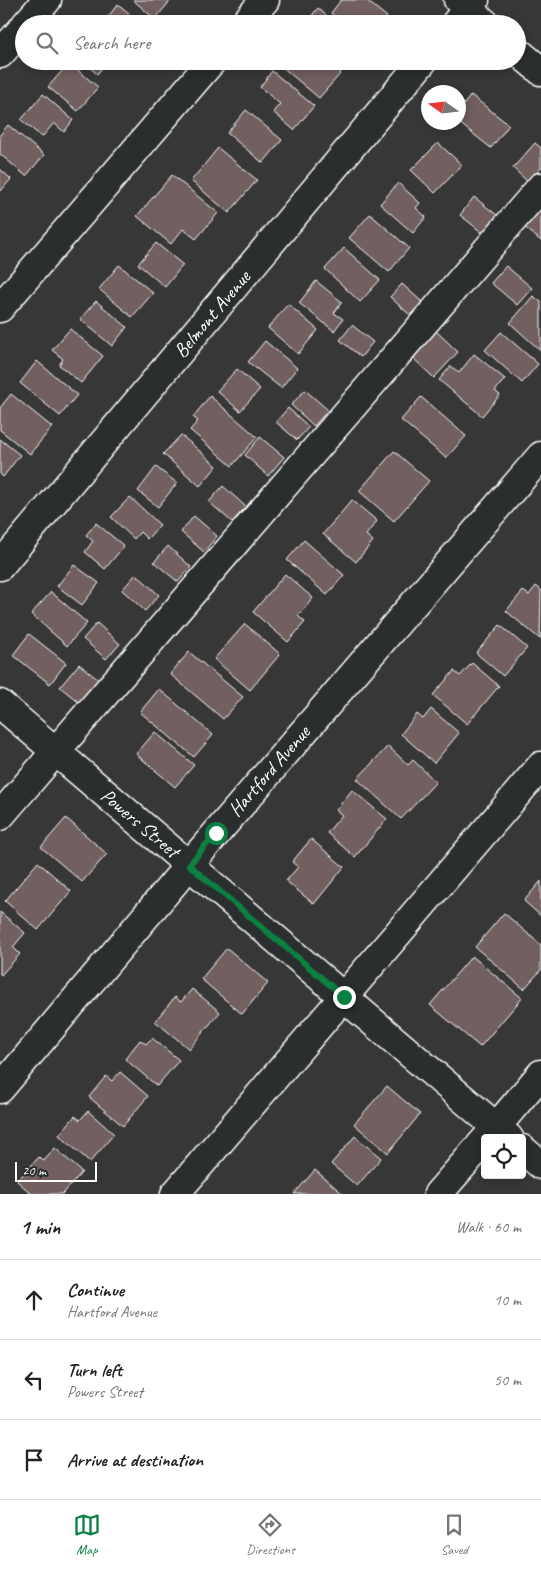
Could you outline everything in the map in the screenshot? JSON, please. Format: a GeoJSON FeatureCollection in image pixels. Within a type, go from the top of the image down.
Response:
{"type":"FeatureCollection","features":[{"type":"Feature","properties":{"kind":"street"},"geometry":{"type":"LineString","coordinates":[[34,15],[46,0]]}},
{"type":"Feature","properties":{"kind":"street"},"geometry":{"type":"LineString","coordinates":[[252,15],[264,0]]}},
{"type":"Feature","properties":{"kind":"street"},"geometry":{"type":"LineString","coordinates":[[0,54],[15,37]]}},
{"type":"Feature","properties":{"kind":"street"},"geometry":{"type":"LineString","coordinates":[[526,58],[541,71]]}},
{"type":"Feature","properties":{"kind":"street"},"geometry":{"type":"LineString","coordinates":[[0,308],[204,70]]}},
{"type":"Feature","properties":{"kind":"street","name":"Belmont Avenue"},"geometry":{"type":"LineString","coordinates":[[0,566],[416,70]]}},
{"type":"Feature","properties":{"kind":"street"},"geometry":{"type":"LineString","coordinates":[[0,816],[541,187]]}},
{"type":"Feature","properties":{"kind":"street","name":"Hartford Avenue"},"geometry":{"type":"LineString","coordinates":[[0,1088],[541,456]]}},
{"type":"Feature","properties":{"kind":"street","name":"Powers Street"},"geometry":{"type":"LineString","coordinates":[[0,704],[344,997],[492,1134]]}},
{"type":"Feature","properties":{"kind":"street"},"geometry":{"type":"LineString","coordinates":[[174,1194],[541,766]]}},
{"type":"Feature","properties":{"kind":"street"},"geometry":{"type":"LineString","coordinates":[[496,1134],[541,1074]]}},
{"type":"Feature","properties":{"kind":"street"},"geometry":{"type":"LineString","coordinates":[[438,1194],[481,1149]]}},
{"type":"Feature","properties":{"kind":"street"},"geometry":{"type":"LineString","coordinates":[[526,1152],[541,1165]]}},
{"type":"Feature","properties":{"kind":"building"},"geometry":{"type":"Polygon","coordinates":[[[133,0],[171,0],[158,15],[150,15],[133,0]]]}},
{"type":"Feature","properties":{"kind":"building"},"geometry":{"type":"Polygon","coordinates":[[[341,0],[366,0],[385,15],[333,15],[331,13],[341,0]]]}},
{"type":"Feature","properties":{"kind":"building"},"geometry":{"type":"Polygon","coordinates":[[[118,4],[131,15],[109,15],[118,4]]]}},
{"type":"Feature","properties":{"kind":"building"},"geometry":{"type":"Polygon","coordinates":[[[318,8],[326,15],[312,15],[318,8]]]}},
{"type":"Feature","properties":{"kind":"building"},"geometry":{"type":"Polygon","coordinates":[[[63,70],[77,70],[98,87],[78,111],[48,87],[63,70]]]}},
{"type":"Feature","properties":{"kind":"building"},"geometry":{"type":"Polygon","coordinates":[[[286,70],[338,70],[341,73],[319,98],[286,70]]]}},
{"type":"Feature","properties":{"kind":"building"},"geometry":{"type":"Polygon","coordinates":[[[272,71],[314,106],[294,130],[273,112],[280,104],[260,87],[272,71]]]}},
{"type":"Feature","properties":{"kind":"building"},"geometry":{"type":"Polygon","coordinates":[[[43,94],[73,120],[64,132],[54,123],[42,137],[21,120],[43,94]]]}},
{"type":"Feature","properties":{"kind":"building"},"geometry":{"type":"Polygon","coordinates":[[[471,95],[509,125],[491,148],[466,128],[466,102],[471,95]]]}},
{"type":"Feature","properties":{"kind":"building"},"geometry":{"type":"Polygon","coordinates":[[[246,110],[282,140],[263,163],[227,133],[246,110]]]}},
{"type":"Feature","properties":{"kind":"building"},"geometry":{"type":"Polygon","coordinates":[[[8,125],[44,155],[26,176],[0,154],[0,135],[8,125]]]}},
{"type":"Feature","properties":{"kind":"building"},"geometry":{"type":"Polygon","coordinates":[[[438,143],[462,165],[435,193],[411,170],[438,143]]]}},
{"type":"Feature","properties":{"kind":"building"},"geometry":{"type":"Polygon","coordinates":[[[535,143],[541,148],[541,168],[528,182],[513,168],[535,143]]]}},
{"type":"Feature","properties":{"kind":"building"},"geometry":{"type":"Polygon","coordinates":[[[218,148],[257,180],[229,213],[191,181],[218,148]]]}},
{"type":"Feature","properties":{"kind":"building"},"geometry":{"type":"Polygon","coordinates":[[[0,169],[11,179],[0,192],[0,169]]]}},
{"type":"Feature","properties":{"kind":"building"},"geometry":{"type":"Polygon","coordinates":[[[172,175],[218,213],[196,239],[183,229],[171,244],[137,216],[172,175]]]}},
{"type":"Feature","properties":{"kind":"building"},"geometry":{"type":"Polygon","coordinates":[[[398,183],[420,203],[416,208],[426,217],[413,233],[380,204],[398,183]]]}},
{"type":"Feature","properties":{"kind":"building"},"geometry":{"type":"Polygon","coordinates":[[[474,197],[498,216],[484,234],[460,215],[474,197]]]}},
{"type":"Feature","properties":{"kind":"building"},"geometry":{"type":"Polygon","coordinates":[[[541,201],[541,241],[521,224],[541,201]]]}},
{"type":"Feature","properties":{"kind":"building"},"geometry":{"type":"Polygon","coordinates":[[[370,214],[409,248],[389,272],[349,238],[370,214]]]}},
{"type":"Feature","properties":{"kind":"building"},"geometry":{"type":"Polygon","coordinates":[[[156,243],[183,265],[165,287],[138,264],[156,243]]]}},
{"type":"Feature","properties":{"kind":"building"},"geometry":{"type":"Polygon","coordinates":[[[344,248],[380,280],[360,302],[325,269],[344,248]]]}},
{"type":"Feature","properties":{"kind":"building"},"geometry":{"type":"Polygon","coordinates":[[[119,265],[153,293],[132,317],[99,289],[119,265]]]}},
{"type":"Feature","properties":{"kind":"building"},"geometry":{"type":"Polygon","coordinates":[[[506,266],[532,288],[517,305],[491,283],[506,266]]]}},
{"type":"Feature","properties":{"kind":"building"},"geometry":{"type":"Polygon","coordinates":[[[316,281],[342,302],[334,313],[343,319],[334,331],[299,303],[316,281]]]}},
{"type":"Feature","properties":{"kind":"building"},"geometry":{"type":"Polygon","coordinates":[[[402,284],[422,302],[410,315],[390,297],[402,284]]]}},
{"type":"Feature","properties":{"kind":"building"},"geometry":{"type":"Polygon","coordinates":[[[533,296],[541,302],[541,351],[510,323],[533,296]]]}},
{"type":"Feature","properties":{"kind":"building"},"geometry":{"type":"Polygon","coordinates":[[[96,301],[127,327],[112,346],[80,319],[96,301]]]}},
{"type":"Feature","properties":{"kind":"building"},"geometry":{"type":"Polygon","coordinates":[[[288,304],[318,330],[298,354],[268,328],[288,304]]]}},
{"type":"Feature","properties":{"kind":"building"},"geometry":{"type":"Polygon","coordinates":[[[352,325],[373,342],[361,357],[340,340],[352,325]]]}},
{"type":"Feature","properties":{"kind":"building"},"geometry":{"type":"Polygon","coordinates":[[[70,329],[103,356],[81,383],[59,365],[63,359],[52,350],[70,329]]]}},
{"type":"Feature","properties":{"kind":"building"},"geometry":{"type":"Polygon","coordinates":[[[436,331],[458,352],[434,378],[412,357],[436,331]]]}},
{"type":"Feature","properties":{"kind":"building"},"geometry":{"type":"Polygon","coordinates":[[[501,332],[538,364],[522,383],[485,350],[501,332]]]}},
{"type":"Feature","properties":{"kind":"building"},"geometry":{"type":"Polygon","coordinates":[[[265,341],[297,368],[281,388],[248,362],[265,341]]]}},
{"type":"Feature","properties":{"kind":"building"},"geometry":{"type":"Polygon","coordinates":[[[474,354],[505,379],[495,391],[500,395],[482,416],[439,380],[451,366],[459,373],[474,354]]]}},
{"type":"Feature","properties":{"kind":"building"},"geometry":{"type":"Polygon","coordinates":[[[37,361],[77,395],[60,416],[20,383],[37,361]]]}},
{"type":"Feature","properties":{"kind":"building"},"geometry":{"type":"Polygon","coordinates":[[[237,369],[260,389],[240,411],[217,391],[237,369]]]}},
{"type":"Feature","properties":{"kind":"building"},"geometry":{"type":"Polygon","coordinates":[[[305,390],[328,410],[314,426],[291,405],[305,390]]]}},
{"type":"Feature","properties":{"kind":"building"},"geometry":{"type":"Polygon","coordinates":[[[11,394],[52,427],[30,454],[0,430],[0,408],[11,394]]]}},
{"type":"Feature","properties":{"kind":"building"},"geometry":{"type":"Polygon","coordinates":[[[210,396],[257,437],[232,466],[190,430],[198,421],[193,417],[210,396]]]}},
{"type":"Feature","properties":{"kind":"building"},"geometry":{"type":"Polygon","coordinates":[[[421,397],[466,436],[446,458],[401,420],[421,397]]]}},
{"type":"Feature","properties":{"kind":"building"},"geometry":{"type":"Polygon","coordinates":[[[288,408],[309,427],[297,440],[276,422],[288,408]]]}},
{"type":"Feature","properties":{"kind":"building"},"geometry":{"type":"Polygon","coordinates":[[[181,435],[217,466],[200,486],[163,454],[181,435]]]}},
{"type":"Feature","properties":{"kind":"building"},"geometry":{"type":"Polygon","coordinates":[[[260,437],[284,457],[268,476],[245,455],[260,437]]]}},
{"type":"Feature","properties":{"kind":"building"},"geometry":{"type":"Polygon","coordinates":[[[0,439],[20,455],[3,477],[0,474],[0,439]]]}},
{"type":"Feature","properties":{"kind":"building"},"geometry":{"type":"Polygon","coordinates":[[[394,451],[429,481],[394,521],[359,491],[394,451]]]}},
{"type":"Feature","properties":{"kind":"building"},"geometry":{"type":"Polygon","coordinates":[[[156,467],[177,483],[158,507],[138,491],[156,467]]]}},
{"type":"Feature","properties":{"kind":"building"},"geometry":{"type":"Polygon","coordinates":[[[223,486],[246,507],[232,522],[209,502],[223,486]]]}},
{"type":"Feature","properties":{"kind":"building"},"geometry":{"type":"Polygon","coordinates":[[[130,497],[160,525],[147,539],[140,532],[134,539],[111,517],[130,497]]]}},
{"type":"Feature","properties":{"kind":"building"},"geometry":{"type":"Polygon","coordinates":[[[352,500],[377,521],[366,535],[373,541],[356,562],[323,534],[352,500]]]}},
{"type":"Feature","properties":{"kind":"building"},"geometry":{"type":"Polygon","coordinates":[[[194,516],[217,536],[204,552],[181,532],[194,516]]]}},
{"type":"Feature","properties":{"kind":"building"},"geometry":{"type":"Polygon","coordinates":[[[96,523],[124,546],[105,569],[85,552],[93,541],[86,535],[96,523]]]}},
{"type":"Feature","properties":{"kind":"building"},"geometry":{"type":"Polygon","coordinates":[[[304,540],[344,575],[327,595],[287,560],[304,540]]]}},
{"type":"Feature","properties":{"kind":"building"},"geometry":{"type":"Polygon","coordinates":[[[168,546],[191,567],[178,582],[154,562],[168,546]]]}},
{"type":"Feature","properties":{"kind":"building"},"geometry":{"type":"Polygon","coordinates":[[[74,565],[99,583],[82,605],[57,586],[74,565]]]}},
{"type":"Feature","properties":{"kind":"building"},"geometry":{"type":"Polygon","coordinates":[[[136,574],[159,595],[145,611],[122,590],[136,574]]]}},
{"type":"Feature","properties":{"kind":"building"},"geometry":{"type":"Polygon","coordinates":[[[285,574],[313,598],[298,616],[305,622],[288,642],[253,612],[285,574]]]}},
{"type":"Feature","properties":{"kind":"building"},"geometry":{"type":"Polygon","coordinates":[[[536,586],[541,590],[540,639],[506,611],[523,591],[529,595],[536,586]]]}},
{"type":"Feature","properties":{"kind":"building"},"geometry":{"type":"Polygon","coordinates":[[[51,592],[87,623],[67,646],[31,614],[51,592]]]}},
{"type":"Feature","properties":{"kind":"building"},"geometry":{"type":"Polygon","coordinates":[[[97,623],[120,644],[106,659],[83,639],[97,623]]]}},
{"type":"Feature","properties":{"kind":"building"},"geometry":{"type":"Polygon","coordinates":[[[245,624],[280,654],[250,690],[214,659],[245,624]]]}},
{"type":"Feature","properties":{"kind":"building"},"geometry":{"type":"Polygon","coordinates":[[[500,625],[527,648],[503,676],[476,653],[500,625]]]}},
{"type":"Feature","properties":{"kind":"building"},"geometry":{"type":"Polygon","coordinates":[[[29,634],[66,663],[50,684],[13,655],[29,634]]]}},
{"type":"Feature","properties":{"kind":"building"},"geometry":{"type":"Polygon","coordinates":[[[189,652],[243,697],[223,719],[170,674],[189,652]]]}},
{"type":"Feature","properties":{"kind":"building"},"geometry":{"type":"Polygon","coordinates":[[[472,663],[499,686],[467,724],[433,695],[454,671],[460,676],[472,663]]]}},
{"type":"Feature","properties":{"kind":"building"},"geometry":{"type":"Polygon","coordinates":[[[79,664],[100,681],[81,704],[60,687],[79,664]]]}},
{"type":"Feature","properties":{"kind":"building"},"geometry":{"type":"Polygon","coordinates":[[[159,689],[213,735],[194,757],[140,712],[159,689]]]}},
{"type":"Feature","properties":{"kind":"building"},"geometry":{"type":"Polygon","coordinates":[[[431,709],[459,733],[434,763],[401,734],[417,714],[423,719],[431,709]]]}},
{"type":"Feature","properties":{"kind":"building"},"geometry":{"type":"Polygon","coordinates":[[[155,732],[194,765],[175,787],[136,754],[155,732]]]}},
{"type":"Feature","properties":{"kind":"building"},"geometry":{"type":"Polygon","coordinates":[[[388,746],[408,765],[413,760],[436,782],[401,819],[357,779],[388,746]]]}},
{"type":"Feature","properties":{"kind":"building"},"geometry":{"type":"Polygon","coordinates":[[[352,790],[387,819],[355,857],[327,833],[342,815],[336,810],[352,790]]]}},
{"type":"Feature","properties":{"kind":"building"},"geometry":{"type":"Polygon","coordinates":[[[66,818],[107,854],[82,882],[41,847],[66,818]]]}},
{"type":"Feature","properties":{"kind":"building"},"geometry":{"type":"Polygon","coordinates":[[[311,839],[344,867],[314,904],[286,881],[298,867],[292,862],[311,839]]]}},
{"type":"Feature","properties":{"kind":"building"},"geometry":{"type":"Polygon","coordinates":[[[38,862],[71,891],[38,930],[5,901],[38,862]]]}},
{"type":"Feature","properties":{"kind":"building"},"geometry":{"type":"Polygon","coordinates":[[[541,881],[541,916],[524,901],[541,881]]]}},
{"type":"Feature","properties":{"kind":"building"},"geometry":{"type":"Polygon","coordinates":[[[0,912],[25,933],[13,947],[20,954],[1,975],[0,974],[0,912]]]}},
{"type":"Feature","properties":{"kind":"building"},"geometry":{"type":"Polygon","coordinates":[[[504,913],[541,945],[541,970],[524,989],[475,947],[504,913]]]}},
{"type":"Feature","properties":{"kind":"building"},"geometry":{"type":"Polygon","coordinates":[[[227,948],[268,983],[242,1014],[201,979],[227,948]]]}},
{"type":"Feature","properties":{"kind":"building"},"geometry":{"type":"Polygon","coordinates":[[[472,956],[522,998],[480,1047],[430,1005],[472,956]]]}},
{"type":"Feature","properties":{"kind":"building"},"geometry":{"type":"Polygon","coordinates":[[[192,989],[220,1012],[189,1049],[155,1021],[175,997],[181,1002],[192,989]]]}},
{"type":"Feature","properties":{"kind":"building"},"geometry":{"type":"Polygon","coordinates":[[[152,1038],[179,1060],[157,1086],[125,1059],[140,1040],[146,1044],[152,1038]]]}},
{"type":"Feature","properties":{"kind":"building"},"geometry":{"type":"Polygon","coordinates":[[[120,1072],[148,1096],[123,1126],[89,1097],[106,1076],[112,1081],[120,1072]]]}},
{"type":"Feature","properties":{"kind":"building"},"geometry":{"type":"Polygon","coordinates":[[[387,1086],[420,1114],[388,1153],[354,1124],[387,1086]]]}},
{"type":"Feature","properties":{"kind":"building"},"geometry":{"type":"Polygon","coordinates":[[[88,1111],[114,1134],[90,1162],[59,1135],[75,1116],[80,1120],[88,1111]]]}},
{"type":"Feature","properties":{"kind":"building"},"geometry":{"type":"Polygon","coordinates":[[[355,1136],[381,1158],[357,1186],[331,1164],[355,1136]]]}},
{"type":"Feature","properties":{"kind":"building"},"geometry":{"type":"Polygon","coordinates":[[[55,1148],[82,1172],[63,1194],[32,1194],[17,1181],[39,1157],[44,1161],[55,1148]]]}},
{"type":"Feature","properties":{"kind":"building"},"geometry":{"type":"Polygon","coordinates":[[[315,1170],[343,1194],[294,1194],[315,1170]]]}},
{"type":"Feature","properties":{"kind":"route"},"geometry":{"type":"LineString","coordinates":[[216,833],[189,865],[344,997]]}}]}
